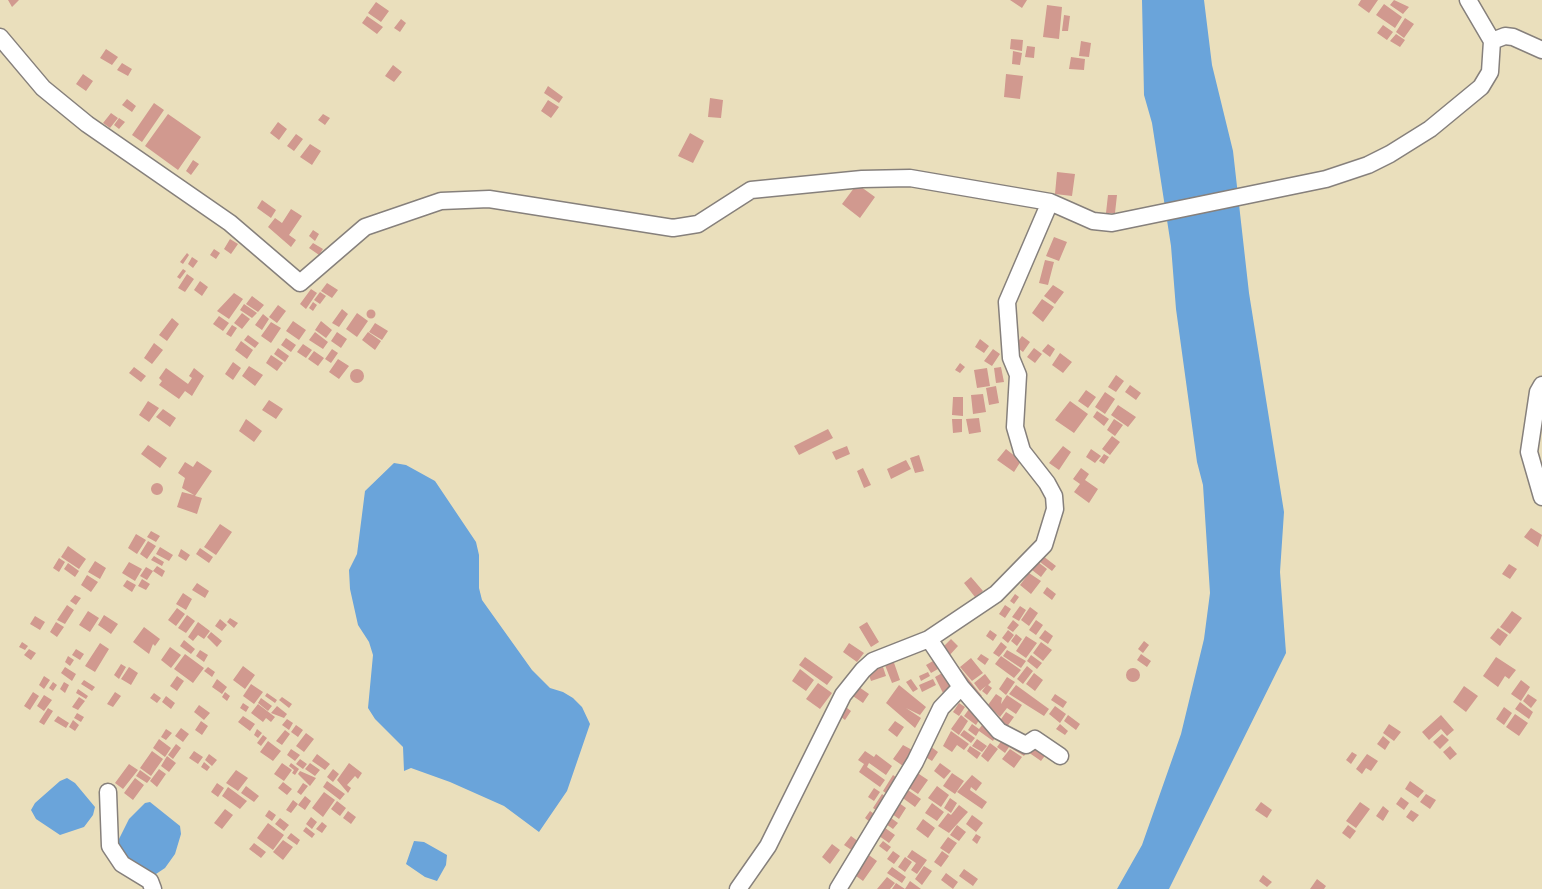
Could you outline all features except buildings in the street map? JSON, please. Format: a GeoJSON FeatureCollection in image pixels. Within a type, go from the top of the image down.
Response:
{"type":"FeatureCollection","features":[{"type":"Feature","properties":{"kind":"street"},"geometry":{"type":"LineString","coordinates":[[0,37],[43,88],[230,224],[300,283],[365,227],[441,201],[489,199],[673,228],[698,224],[751,190],[862,179],[910,178],[1050,202],[1080,216],[1112,223],[1347,173],[1380,159],[1430,129],[1481,87],[1490,72],[1492,41],[1468,0]]}},
{"type":"Feature","properties":{"kind":"street"},"geometry":{"type":"LineString","coordinates":[[1492,41],[1505,36],[1513,37],[1542,50]]}},
{"type":"Feature","properties":{"kind":"street"},"geometry":{"type":"LineString","coordinates":[[738,889],[768,846],[843,695],[863,670],[873,661],[929,639],[996,594],[1047,540],[1055,509],[1054,496],[1047,483],[1022,451],[1016,427],[1018,375],[1011,358],[1007,302],[1050,202]]}},
{"type":"Feature","properties":{"kind":"street"},"geometry":{"type":"LineString","coordinates":[[1542,385],[1538,392],[1529,452],[1542,497]]}},
{"type":"Feature","properties":{"kind":"street"},"geometry":{"type":"LineString","coordinates":[[929,639],[961,687],[999,730],[1026,745],[1035,739],[1060,756]]}},
{"type":"Feature","properties":{"kind":"street"},"geometry":{"type":"LineString","coordinates":[[838,889],[915,762],[941,708],[961,687]]}},
{"type":"Feature","properties":{"kind":"street"},"geometry":{"type":"LineString","coordinates":[[108,792],[110,846],[122,864],[150,881],[153,889]]}},
{"type":"Feature","properties":{"kind":"water"},"geometry":{"type":"Polygon","coordinates":[[[1142,0],[1204,0],[1212,65],[1233,151],[1249,293],[1284,512],[1280,572],[1286,653],[1169,889],[1117,889],[1142,845],[1181,734],[1204,639],[1210,593],[1203,485],[1197,462],[1176,309],[1171,246],[1152,123],[1144,95],[1142,0]]]}},
{"type":"Feature","properties":{"kind":"water"},"geometry":{"type":"Polygon","coordinates":[[[394,463],[406,465],[435,481],[476,542],[482,600],[532,670],[550,688],[573,698],[582,707],[590,724],[567,791],[539,832],[504,806],[411,768],[404,771],[403,747],[375,719],[368,708],[373,655],[369,642],[358,625],[350,589],[349,570],[357,554],[365,491],[394,463]]]}},
{"type":"Feature","properties":{"kind":"water"},"geometry":{"type":"Polygon","coordinates":[[[67,778],[75,783],[95,807],[93,815],[84,827],[60,835],[36,819],[31,810],[35,803],[60,781],[67,778]]]}},
{"type":"Feature","properties":{"kind":"water"},"geometry":{"type":"Polygon","coordinates":[[[150,802],[180,826],[181,834],[175,854],[165,868],[153,876],[142,873],[119,851],[117,843],[129,819],[145,803],[150,802]]]}},
{"type":"Feature","properties":{"kind":"water"},"geometry":{"type":"Polygon","coordinates":[[[414,841],[424,842],[447,855],[446,865],[437,881],[425,877],[406,864],[414,841]]]}}]}
